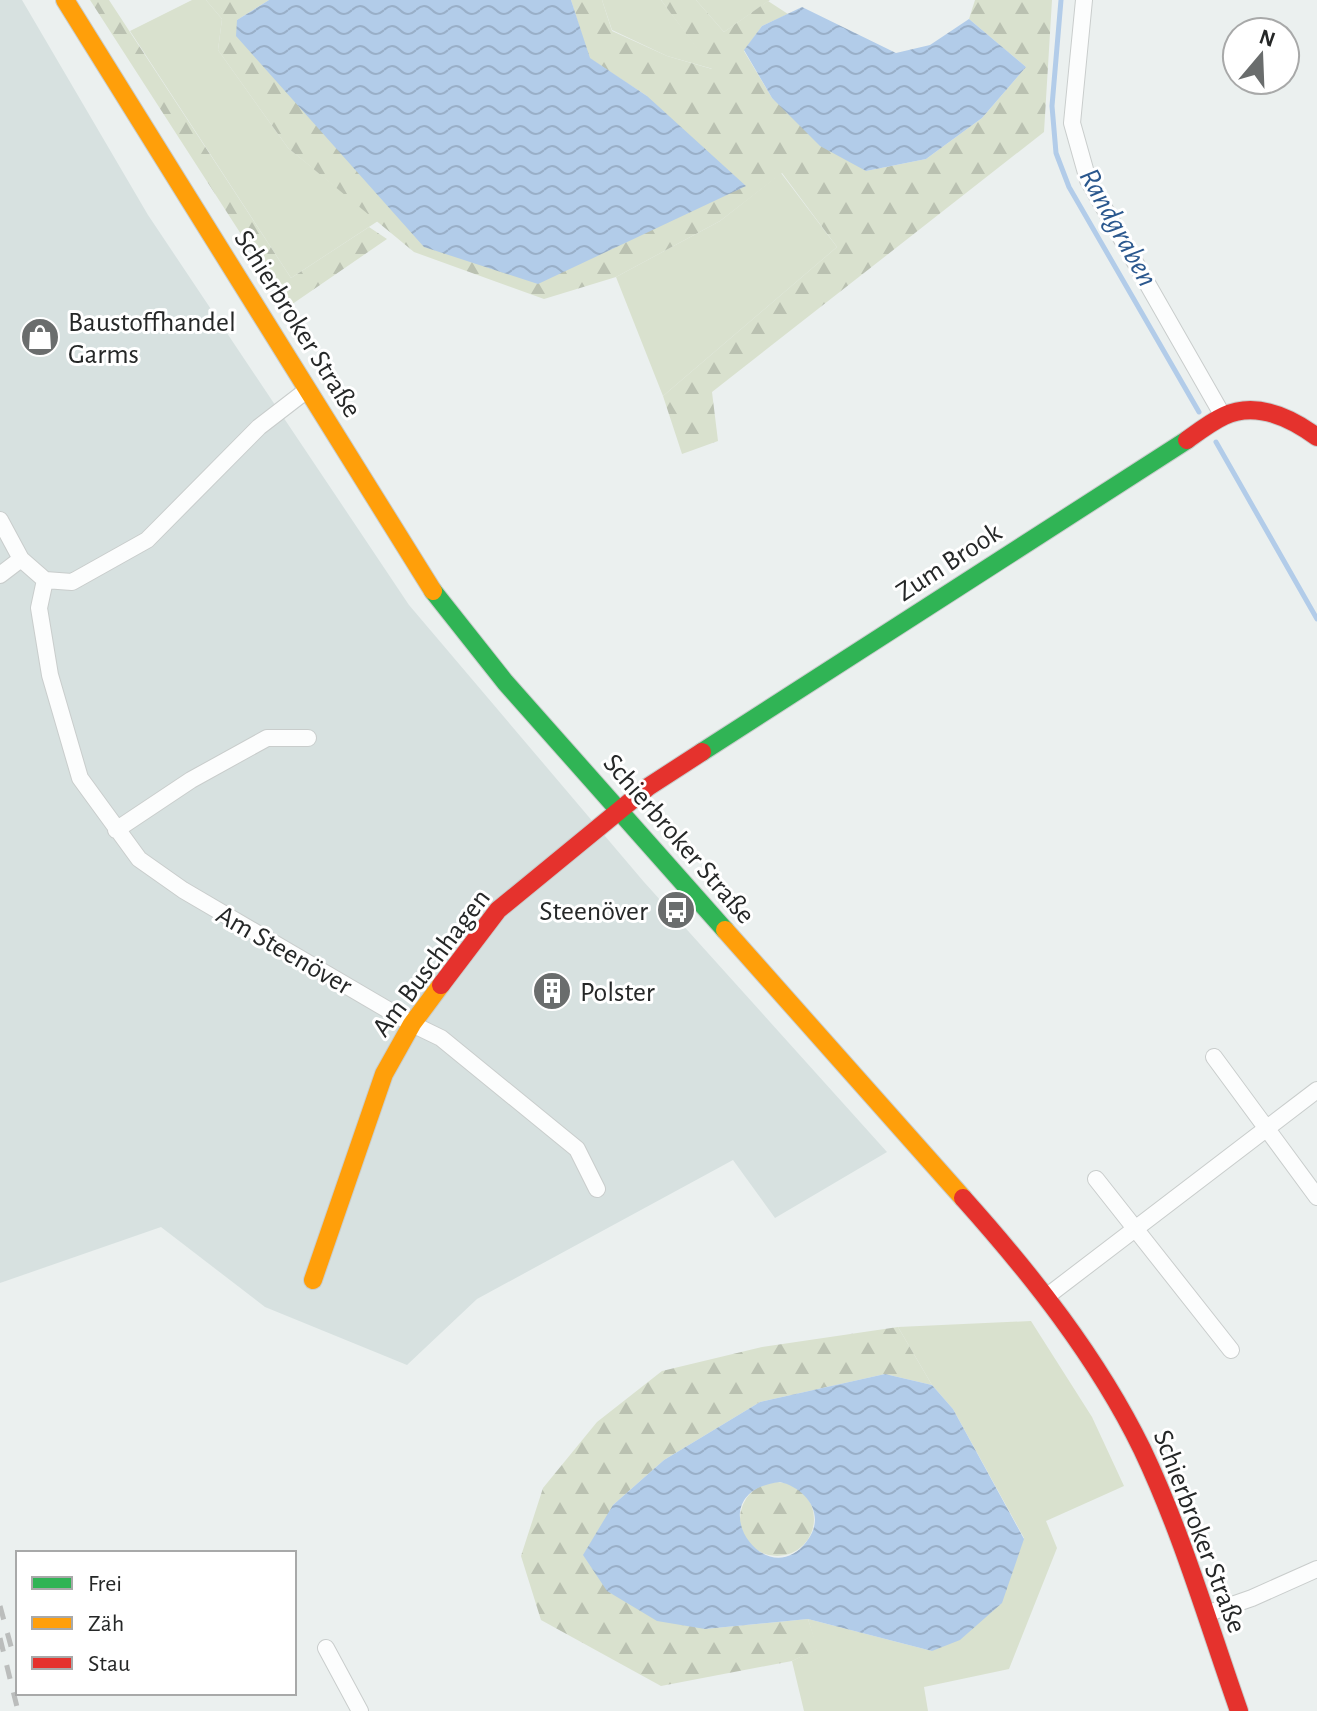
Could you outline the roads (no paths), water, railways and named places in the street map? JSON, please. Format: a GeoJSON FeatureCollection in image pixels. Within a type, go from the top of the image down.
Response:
{"type":"FeatureCollection","features":[{"type":"Feature","properties":{"kind":"main road","name":"Schierbroker Straße"},"geometry":{"type":"LineString","coordinates":[[65,0],[147,127],[439,601],[505,682],[985,1223],[1046,1297],[1110,1391],[1161,1491],[1239,1711]]}},
{"type":"Feature","properties":{"kind":"main road","name":"Zum Brook"},"geometry":{"type":"LineString","coordinates":[[619,811],[648,787],[1223,416],[1239,409],[1271,412],[1289,418],[1317,437]]}},
{"type":"Feature","properties":{"kind":"main road","name":"Am Buschhagen"},"geometry":{"type":"LineString","coordinates":[[313,1280],[384,1074],[412,1024],[498,910],[619,811]]}},
{"type":"Feature","properties":{"kind":"street"},"geometry":{"type":"LineString","coordinates":[[1084,0],[1072,123],[1088,180],[1223,416]]}},
{"type":"Feature","properties":{"kind":"street"},"geometry":{"type":"LineString","coordinates":[[0,520],[21,559],[45,580],[72,582],[147,540],[259,427],[307,390]]}},
{"type":"Feature","properties":{"kind":"street"},"geometry":{"type":"LineString","coordinates":[[0,575],[21,559]]}},
{"type":"Feature","properties":{"kind":"street","name":"Am Steenöver"},"geometry":{"type":"LineString","coordinates":[[45,580],[39,608],[50,675],[80,778],[139,859],[183,890],[441,1038],[577,1149],[597,1189]]}},
{"type":"Feature","properties":{"kind":"street"},"geometry":{"type":"LineString","coordinates":[[116,830],[191,780],[267,738],[308,738]]}},
{"type":"Feature","properties":{"kind":"street"},"geometry":{"type":"LineString","coordinates":[[1214,1057],[1317,1197]]}},
{"type":"Feature","properties":{"kind":"street"},"geometry":{"type":"LineString","coordinates":[[1046,1297],[1317,1090]]}},
{"type":"Feature","properties":{"kind":"street"},"geometry":{"type":"LineString","coordinates":[[1096,1179],[1231,1350]]}},
{"type":"Feature","properties":{"kind":"street"},"geometry":{"type":"LineString","coordinates":[[1206,1614],[1252,1598],[1317,1569]]}},
{"type":"Feature","properties":{"kind":"street"},"geometry":{"type":"LineString","coordinates":[[326,1648],[360,1711]]}},
{"type":"Feature","properties":{"kind":"water"},"geometry":{"type":"Polygon","coordinates":[[[269,0],[571,0],[590,58],[647,96],[746,186],[538,284],[424,247],[236,36],[237,20],[269,0]]]}},
{"type":"Feature","properties":{"kind":"water"},"geometry":{"type":"Polygon","coordinates":[[[802,7],[896,53],[930,45],[969,19],[1026,67],[982,118],[926,159],[866,171],[820,146],[772,98],[744,50],[762,26],[802,7]]]}},
{"type":"Feature","properties":{"kind":"water"},"geometry":{"type":"Polygon","coordinates":[[[885,1374],[932,1385],[953,1409],[1024,1539],[1002,1603],[960,1640],[932,1651],[808,1619],[705,1629],[657,1621],[607,1591],[583,1555],[613,1505],[664,1460],[760,1402],[885,1374]],[[780,1482],[755,1490],[742,1503],[740,1520],[746,1537],[758,1550],[773,1557],[790,1555],[807,1541],[815,1522],[811,1504],[789,1485],[780,1482]]]}},
{"type":"Feature","properties":{"kind":"waterway","name":"Randgraben"},"geometry":{"type":"LineString","coordinates":[[1061,0],[1052,106],[1056,153],[1069,187],[1199,412]]}},
{"type":"Feature","properties":{"kind":"waterway","name":"Randgraben"},"geometry":{"type":"LineString","coordinates":[[1216,442],[1317,619]]}},
{"type":"Feature","properties":{"kind":"railway"},"geometry":{"type":"LineString","coordinates":[[0,1606],[12,1650]]}},
{"type":"Feature","properties":{"kind":"railway"},"geometry":{"type":"LineString","coordinates":[[0,1638],[18,1711]]}},
{"type":"Feature","properties":{"kind":"place","name":"Baustoffhandel Garms"},"geometry":{"type":"Point","coordinates":[40,337]}},
{"type":"Feature","properties":{"kind":"place","name":"Steenöver"},"geometry":{"type":"Point","coordinates":[676,910]}},
{"type":"Feature","properties":{"kind":"place","name":"Polster"},"geometry":{"type":"Point","coordinates":[552,991]}}]}
